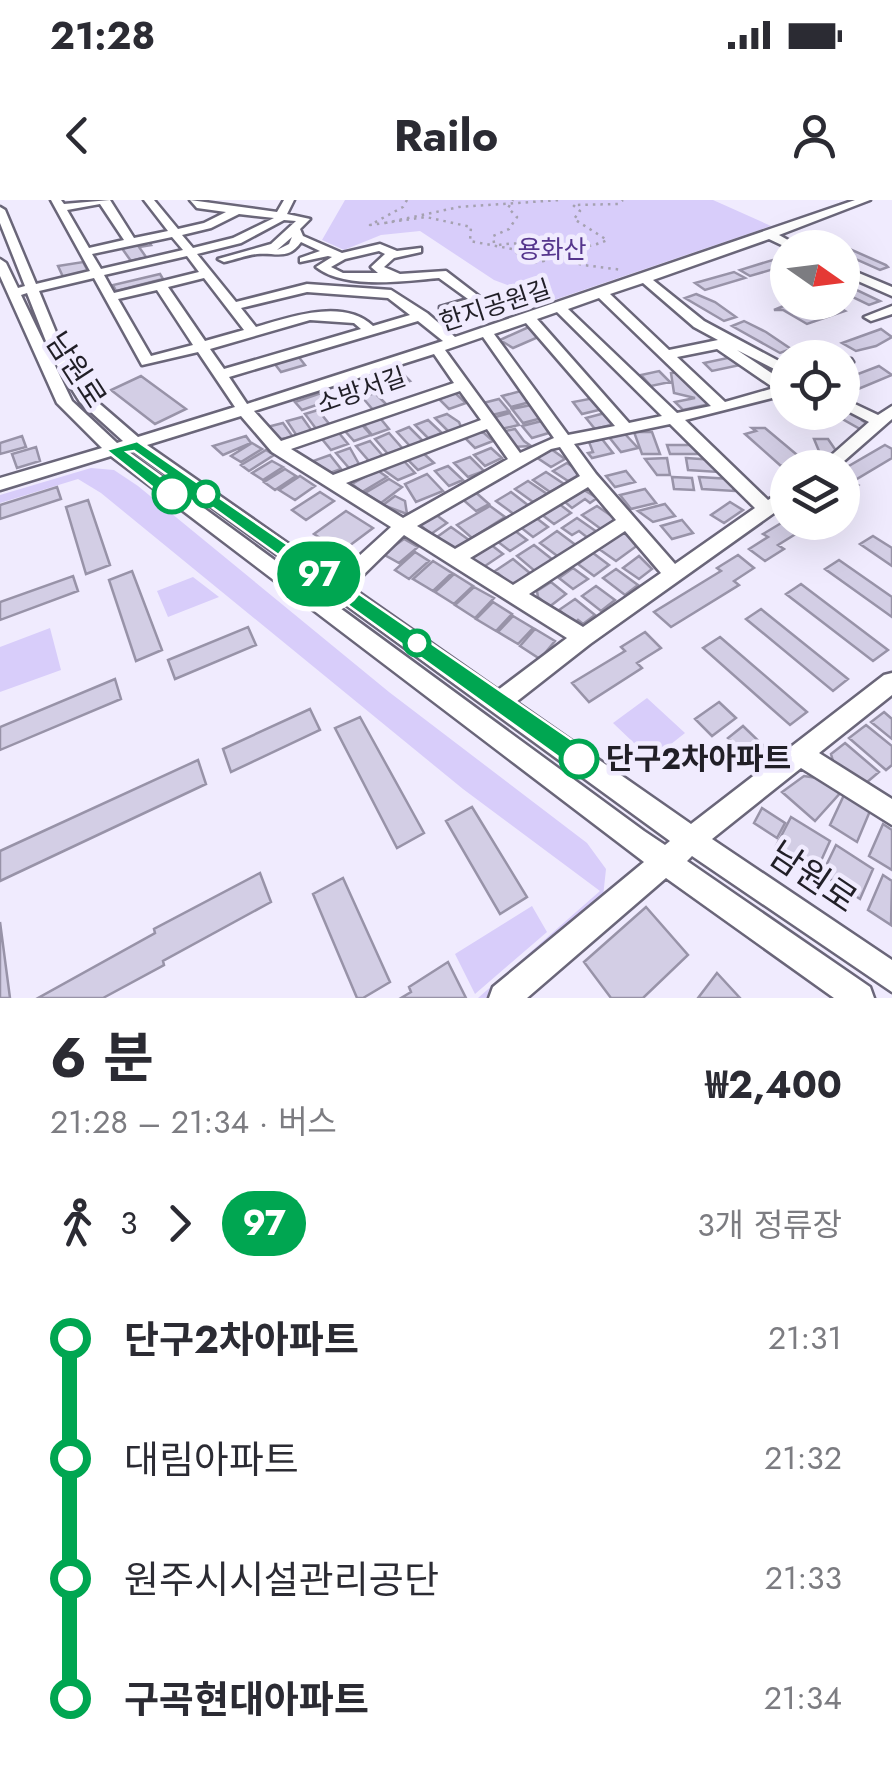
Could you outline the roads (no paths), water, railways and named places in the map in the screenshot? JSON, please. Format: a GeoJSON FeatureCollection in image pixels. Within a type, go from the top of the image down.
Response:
{"type":"FeatureCollection","features":[{"type":"Feature","properties":{"kind":"street"},"geometry":{"type":"LineString","coordinates":[[132,242],[104,200],[59,204],[112,297],[206,274]]}},
{"type":"Feature","properties":{"kind":"street"},"geometry":{"type":"LineString","coordinates":[[150,200],[252,331]]}},
{"type":"Feature","properties":{"kind":"street"},"geometry":{"type":"LineString","coordinates":[[195,200],[201,206],[239,205],[305,219],[296,234],[259,255],[224,259]]}},
{"type":"Feature","properties":{"kind":"street"},"geometry":{"type":"LineString","coordinates":[[6,294],[251,236],[282,216],[289,200]]}},
{"type":"Feature","properties":{"kind":"street","name":"한지공원길"},"geometry":{"type":"LineString","coordinates":[[784,230],[865,200]]}},
{"type":"Feature","properties":{"kind":"street"},"geometry":{"type":"LineString","coordinates":[[85,252],[207,226],[239,205]]}},
{"type":"Feature","properties":{"kind":"street","name":"남원로"},"geometry":{"type":"LineString","coordinates":[[0,210],[60,358],[88,402],[137,446],[691,840],[892,977]]}},
{"type":"Feature","properties":{"kind":"street"},"geometry":{"type":"LineString","coordinates":[[296,234],[320,243],[334,254]]}},
{"type":"Feature","properties":{"kind":"street","name":"한지공원길"},"geometry":{"type":"LineString","coordinates":[[114,450],[137,446],[529,319],[770,235]]}},
{"type":"Feature","properties":{"kind":"street"},"geometry":{"type":"LineString","coordinates":[[304,260],[374,247],[393,255]]}},
{"type":"Feature","properties":{"kind":"street"},"geometry":{"type":"LineString","coordinates":[[387,277],[377,267],[393,255],[417,250]]}},
{"type":"Feature","properties":{"kind":"street"},"geometry":{"type":"LineString","coordinates":[[334,254],[322,267],[340,277],[418,280],[442,274],[480,302],[445,310]]}},
{"type":"Feature","properties":{"kind":"street","name":"남원로"},"geometry":{"type":"LineString","coordinates":[[0,263],[6,294],[66,404],[114,450],[844,994]]}},
{"type":"Feature","properties":{"kind":"street"},"geometry":{"type":"LineString","coordinates":[[860,277],[892,292]]}},
{"type":"Feature","properties":{"kind":"street"},"geometry":{"type":"LineString","coordinates":[[645,279],[699,324],[770,362]]}},
{"type":"Feature","properties":{"kind":"street"},"geometry":{"type":"LineString","coordinates":[[161,286],[244,410],[278,448],[583,638]]}},
{"type":"Feature","properties":{"kind":"street"},"geometry":{"type":"LineString","coordinates":[[234,306],[306,288],[396,295],[422,316],[445,346],[462,385],[517,460]]}},
{"type":"Feature","properties":{"kind":"street"},"geometry":{"type":"LineString","coordinates":[[602,294],[722,408]]}},
{"type":"Feature","properties":{"kind":"street","name":"소방서길"},"geometry":{"type":"LineString","coordinates":[[112,297],[147,362],[310,316],[358,320],[371,331]]}},
{"type":"Feature","properties":{"kind":"street"},"geometry":{"type":"LineString","coordinates":[[560,308],[766,508]]}},
{"type":"Feature","properties":{"kind":"street"},"geometry":{"type":"LineString","coordinates":[[871,317],[892,310]]}},
{"type":"Feature","properties":{"kind":"street","name":"소방서길"},"geometry":{"type":"LineString","coordinates":[[222,374],[422,316]]}},
{"type":"Feature","properties":{"kind":"street"},"geometry":{"type":"LineString","coordinates":[[529,319],[624,428]]}},
{"type":"Feature","properties":{"kind":"street"},"geometry":{"type":"LineString","coordinates":[[486,332],[590,478],[673,575]]}},
{"type":"Feature","properties":{"kind":"street"},"geometry":{"type":"LineString","coordinates":[[667,355],[719,344],[770,382]]}},
{"type":"Feature","properties":{"kind":"street","name":"소방서길"},"geometry":{"type":"LineString","coordinates":[[278,448],[462,385]]}},
{"type":"Feature","properties":{"kind":"street"},"geometry":{"type":"LineString","coordinates":[[338,587],[403,526],[517,460],[565,440],[722,408],[770,394]]}},
{"type":"Feature","properties":{"kind":"street"},"geometry":{"type":"LineString","coordinates":[[860,408],[885,416]]}},
{"type":"Feature","properties":{"kind":"street"},"geometry":{"type":"LineString","coordinates":[[846,450],[885,416]]}},
{"type":"Feature","properties":{"kind":"street"},"geometry":{"type":"LineString","coordinates":[[331,482],[487,423]]}},
{"type":"Feature","properties":{"kind":"street","name":"남원로"},"geometry":{"type":"LineString","coordinates":[[0,484],[114,450]]}},
{"type":"Feature","properties":{"kind":"street"},"geometry":{"type":"LineString","coordinates":[[456,558],[590,478]]}},
{"type":"Feature","properties":{"kind":"street"},"geometry":{"type":"LineString","coordinates":[[500,702],[770,505]]}},
{"type":"Feature","properties":{"kind":"street"},"geometry":{"type":"LineString","coordinates":[[516,593],[626,522]]}},
{"type":"Feature","properties":{"kind":"street"},"geometry":{"type":"LineString","coordinates":[[504,998],[691,840],[892,682]]}},
{"type":"Feature","properties":{"kind":"street"},"geometry":{"type":"LineString","coordinates":[[800,754],[892,812]]}},
{"type":"Feature","properties":{"kind":"place","name":"단구2차아파트"},"geometry":{"type":"Point","coordinates":[579,759]}},
{"type":"Feature","properties":{"kind":"park label","name":"용화산"},"geometry":{"type":"Point","coordinates":[552,249]}}]}
